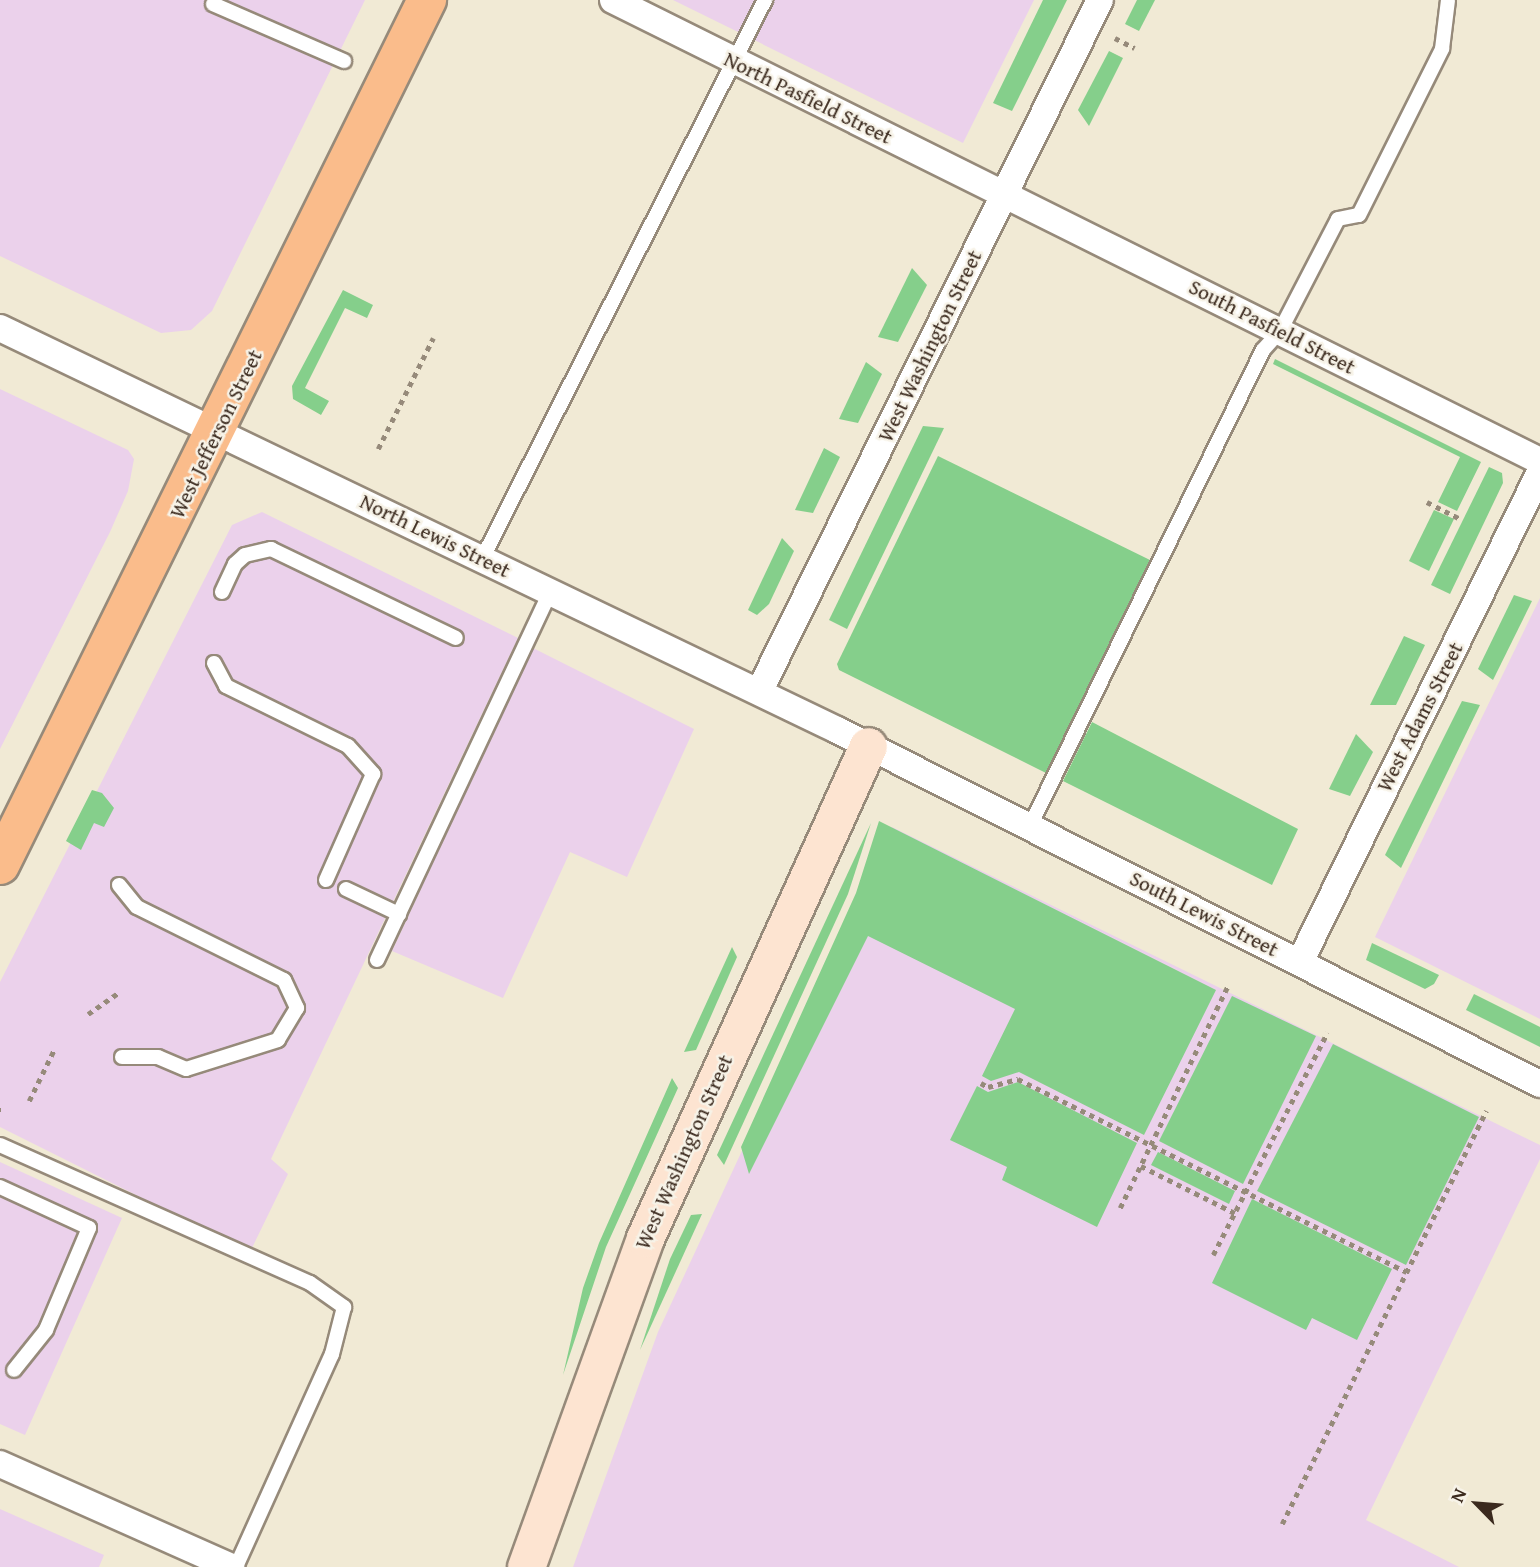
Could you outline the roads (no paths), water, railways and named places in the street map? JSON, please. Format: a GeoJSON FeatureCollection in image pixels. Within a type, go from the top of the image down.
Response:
{"type":"FeatureCollection","features":[{"type":"Feature","properties":{"kind":"main road","name":"West Jefferson Street"},"geometry":{"type":"LineString","coordinates":[[0,865],[218,430],[427,0]]}},
{"type":"Feature","properties":{"kind":"street","name":"North Pasfield Street"},"geometry":{"type":"LineString","coordinates":[[613,0],[1004,194]]}},
{"type":"Feature","properties":{"kind":"street","name":"West Washington Street"},"geometry":{"type":"LineString","coordinates":[[759,692],[1100,0]]}},
{"type":"Feature","properties":{"kind":"street","name":"South Pasfield Street"},"geometry":{"type":"LineString","coordinates":[[1004,194],[1540,461]]}},
{"type":"Feature","properties":{"kind":"street","name":"North Lewis Street"},"geometry":{"type":"LineString","coordinates":[[0,328],[218,430],[868,746]]}},
{"type":"Feature","properties":{"kind":"street","name":"West Adams Street"},"geometry":{"type":"LineString","coordinates":[[1300,962],[1540,472]]}},
{"type":"Feature","properties":{"kind":"street","name":"West Washington Street"},"geometry":{"type":"LineString","coordinates":[[526,1567],[645,1238],[868,746]]}},
{"type":"Feature","properties":{"kind":"street","name":"South Lewis Street"},"geometry":{"type":"LineString","coordinates":[[868,746],[1540,1084]]}},
{"type":"Feature","properties":{"kind":"street"},"geometry":{"type":"LineString","coordinates":[[0,1464],[231,1567]]}},
{"type":"Feature","properties":{"kind":"lane"},"geometry":{"type":"LineString","coordinates":[[482,559],[765,0]]}},
{"type":"Feature","properties":{"kind":"lane"},"geometry":{"type":"LineString","coordinates":[[1029,828],[1264,350],[1280,331],[1338,219],[1359,215],[1442,49],[1448,0]]}},
{"type":"Feature","properties":{"kind":"lane"},"geometry":{"type":"LineString","coordinates":[[213,4],[344,61]]}},
{"type":"Feature","properties":{"kind":"lane"},"geometry":{"type":"LineString","coordinates":[[222,592],[235,564],[245,555],[271,549],[456,638]]}},
{"type":"Feature","properties":{"kind":"lane"},"geometry":{"type":"LineString","coordinates":[[377,960],[550,592]]}},
{"type":"Feature","properties":{"kind":"lane"},"geometry":{"type":"LineString","coordinates":[[214,663],[226,685],[348,746],[373,774],[326,880]]}},
{"type":"Feature","properties":{"kind":"lane"},"geometry":{"type":"LineString","coordinates":[[119,884],[137,907],[284,980],[297,1008],[278,1040],[186,1069],[158,1056],[122,1057]]}},
{"type":"Feature","properties":{"kind":"lane"},"geometry":{"type":"LineString","coordinates":[[346,889],[399,914]]}},
{"type":"Feature","properties":{"kind":"lane"},"geometry":{"type":"LineString","coordinates":[[0,1145],[310,1283],[344,1307],[332,1354],[236,1567]]}},
{"type":"Feature","properties":{"kind":"lane"},"geometry":{"type":"LineString","coordinates":[[0,1187],[89,1228],[46,1330],[14,1370]]}}]}
